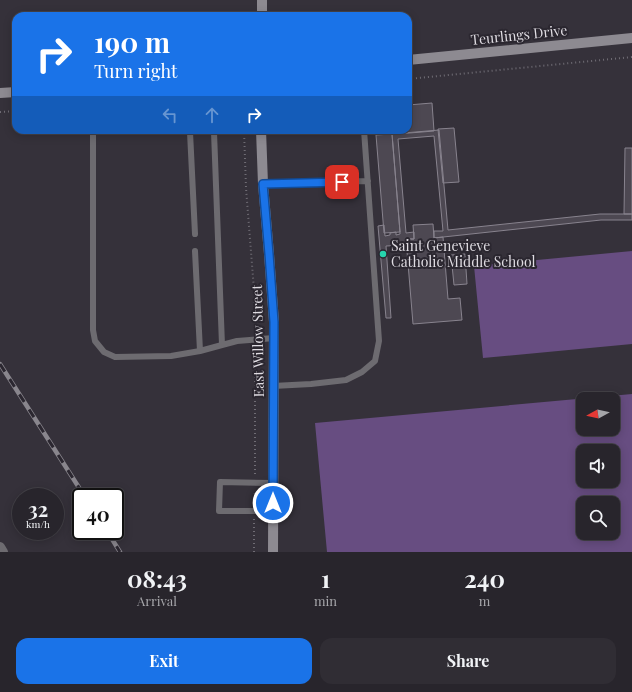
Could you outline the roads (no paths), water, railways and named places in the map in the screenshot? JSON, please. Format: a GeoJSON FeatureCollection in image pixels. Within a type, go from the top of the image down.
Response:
{"type":"FeatureCollection","features":[{"type":"Feature","properties":{"kind":"street"},"geometry":{"type":"LineString","coordinates":[[262,0],[262,12]]}},
{"type":"Feature","properties":{"kind":"street","name":"Teurlings Drive"},"geometry":{"type":"LineString","coordinates":[[412,60],[632,38]]}},
{"type":"Feature","properties":{"kind":"street"},"geometry":{"type":"LineString","coordinates":[[0,93],[12,92]]}},
{"type":"Feature","properties":{"kind":"street","name":"East Willow Street"},"geometry":{"type":"LineString","coordinates":[[261,134],[263,184],[274,338],[273,552]]}},
{"type":"Feature","properties":{"kind":"street"},"geometry":{"type":"LineString","coordinates":[[0,547],[4,552]]}},
{"type":"Feature","properties":{"kind":"lane"},"geometry":{"type":"LineString","coordinates":[[93,134],[93,330],[95,341],[104,352],[115,357],[171,356],[200,351],[238,341],[274,338]]}},
{"type":"Feature","properties":{"kind":"lane"},"geometry":{"type":"LineString","coordinates":[[190,134],[195,234]]}},
{"type":"Feature","properties":{"kind":"lane"},"geometry":{"type":"LineString","coordinates":[[214,134],[222,345]]}},
{"type":"Feature","properties":{"kind":"lane"},"geometry":{"type":"LineString","coordinates":[[273,386],[346,380],[362,372],[375,361],[379,341],[364,134]]}},
{"type":"Feature","properties":{"kind":"lane"},"geometry":{"type":"LineString","coordinates":[[263,184],[368,181]]}},
{"type":"Feature","properties":{"kind":"lane"},"geometry":{"type":"LineString","coordinates":[[195,251],[200,351]]}},
{"type":"Feature","properties":{"kind":"lane"},"geometry":{"type":"LineString","coordinates":[[273,483],[220,482],[219,511],[273,511]]}},
{"type":"Feature","properties":{"kind":"railway"},"geometry":{"type":"LineString","coordinates":[[0,364],[79,488]]}},
{"type":"Feature","properties":{"kind":"railway"},"geometry":{"type":"LineString","coordinates":[[113,540],[120,552]]}},
{"type":"Feature","properties":{"kind":"place","name":"Saint Genevieve Catholic Middle School"},"geometry":{"type":"Point","coordinates":[383,254]}}]}
